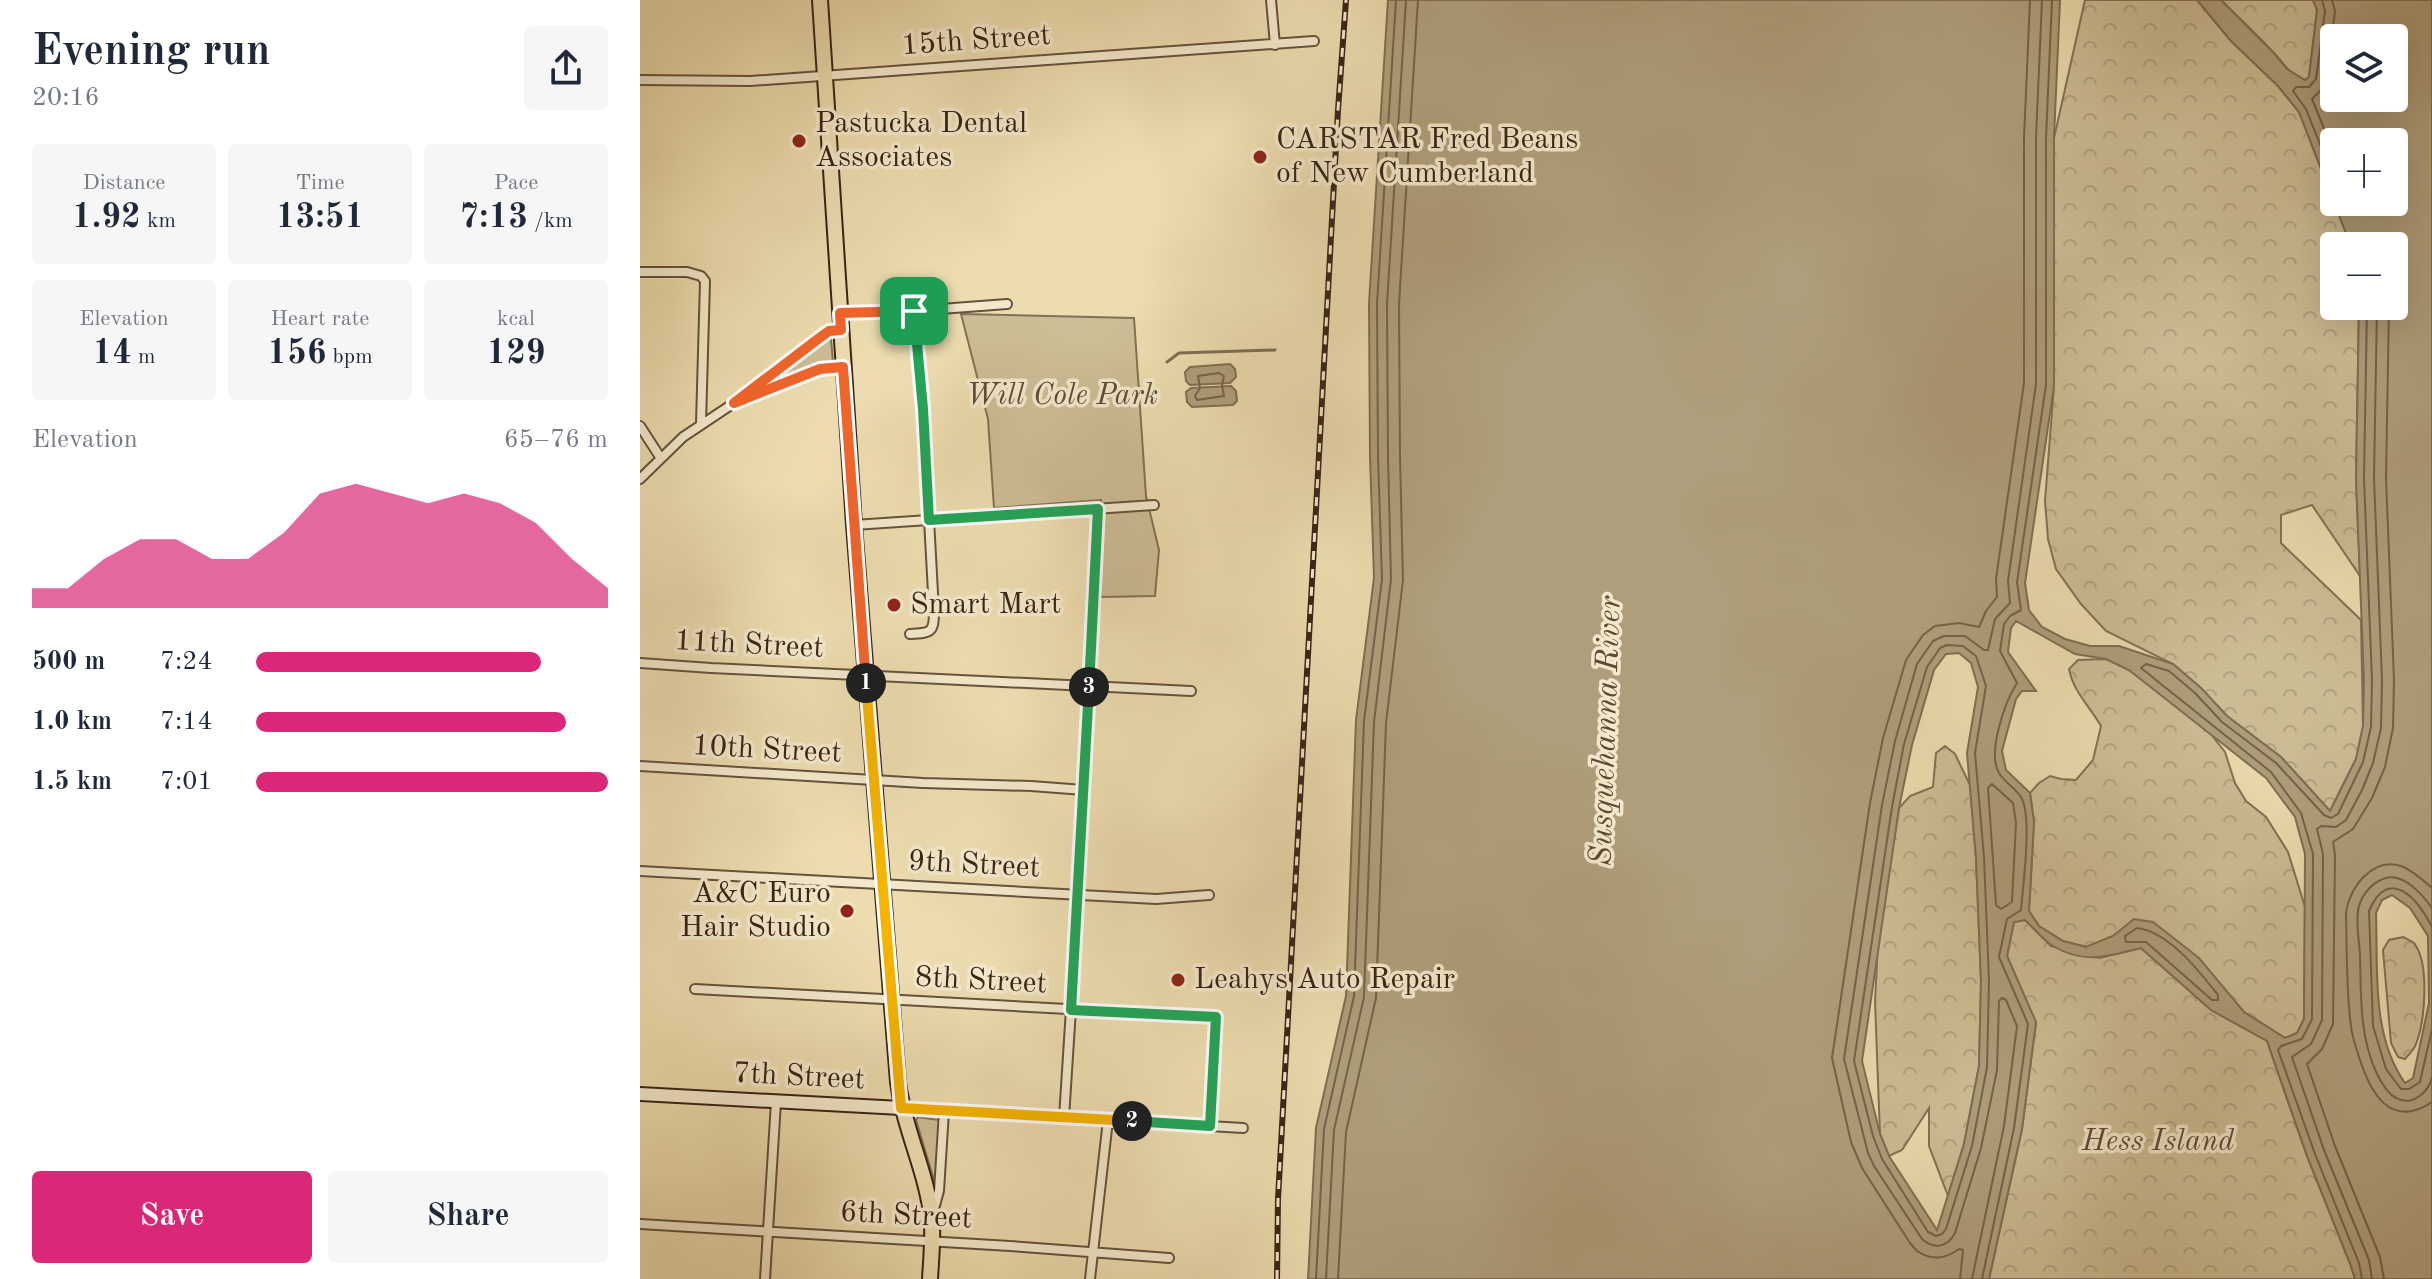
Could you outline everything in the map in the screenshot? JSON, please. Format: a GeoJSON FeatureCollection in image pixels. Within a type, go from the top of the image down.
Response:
{"type":"FeatureCollection","features":[{"type":"Feature","properties":{"kind":"main road"},"geometry":{"type":"LineString","coordinates":[[820,0],[854,525],[891,1000],[901,1108],[932,1221],[930,1279]]}},
{"type":"Feature","properties":{"kind":"main road","name":"7th Street"},"geometry":{"type":"LineString","coordinates":[[640,1094],[901,1108]]}},
{"type":"Feature","properties":{"kind":"street"},"geometry":{"type":"LineString","coordinates":[[1271,0],[1275,45]]}},
{"type":"Feature","properties":{"kind":"street","name":"15th Street"},"geometry":{"type":"LineString","coordinates":[[640,80],[750,81],[1314,41]]}},
{"type":"Feature","properties":{"kind":"street"},"geometry":{"type":"LineString","coordinates":[[640,272],[687,272],[701,276],[705,281],[701,423]]}},
{"type":"Feature","properties":{"kind":"street"},"geometry":{"type":"LineString","coordinates":[[840,313],[1007,304]]}},
{"type":"Feature","properties":{"kind":"street"},"geometry":{"type":"LineString","coordinates":[[910,634],[928,633],[934,624],[923,409],[914,311]]}},
{"type":"Feature","properties":{"kind":"street"},"geometry":{"type":"LineString","coordinates":[[640,479],[660,457],[701,423],[734,403],[829,331],[841,330]]}},
{"type":"Feature","properties":{"kind":"street"},"geometry":{"type":"LineString","coordinates":[[734,403],[820,369],[843,367]]}},
{"type":"Feature","properties":{"kind":"street"},"geometry":{"type":"LineString","coordinates":[[640,426],[660,457]]}},
{"type":"Feature","properties":{"kind":"street"},"geometry":{"type":"LineString","coordinates":[[854,525],[1154,505]]}},
{"type":"Feature","properties":{"kind":"street"},"geometry":{"type":"LineString","coordinates":[[1064,1118],[1098,509]]}},
{"type":"Feature","properties":{"kind":"street","name":"11th Street"},"geometry":{"type":"LineString","coordinates":[[640,663],[1191,691]]}},
{"type":"Feature","properties":{"kind":"street","name":"10th Street"},"geometry":{"type":"LineString","coordinates":[[640,766],[1084,790]]}},
{"type":"Feature","properties":{"kind":"street","name":"9th Street"},"geometry":{"type":"LineString","coordinates":[[640,871],[1156,899],[1209,895]]}},
{"type":"Feature","properties":{"kind":"street","name":"8th Street"},"geometry":{"type":"LineString","coordinates":[[695,989],[1216,1017],[1210,1126]]}},
{"type":"Feature","properties":{"kind":"street"},"geometry":{"type":"LineString","coordinates":[[765,1279],[776,1102]]}},
{"type":"Feature","properties":{"kind":"street","name":"7th Street"},"geometry":{"type":"LineString","coordinates":[[901,1108],[1243,1128]]}},
{"type":"Feature","properties":{"kind":"street"},"geometry":{"type":"LineString","coordinates":[[932,1221],[939,1191],[944,1111]]}},
{"type":"Feature","properties":{"kind":"street"},"geometry":{"type":"LineString","coordinates":[[1090,1279],[1108,1120]]}},
{"type":"Feature","properties":{"kind":"street","name":"6th Street"},"geometry":{"type":"LineString","coordinates":[[640,1224],[1169,1258]]}},
{"type":"Feature","properties":{"kind":"green space"},"geometry":{"type":"Polygon","coordinates":[[[2085,0],[2197,0],[2231,41],[2278,86],[2299,112],[2320,166],[2320,216],[2339,216],[2346,232],[2320,232],[2320,320],[2359,320],[2356,479],[2360,576],[2312,505],[2281,515],[2281,543],[2361,620],[2363,727],[2356,759],[2330,811],[2281,757],[2227,716],[2173,664],[2106,631],[2081,604],[2056,569],[2048,539],[2045,501],[2054,386],[2054,138],[2085,0]]]}},
{"type":"Feature","properties":{"kind":"green space"},"geometry":{"type":"Polygon","coordinates":[[[2221,0],[2313,0],[2317,10],[2309,77],[2305,80],[2290,72],[2221,0]]]}},
{"type":"Feature","properties":{"kind":"green space","name":"Will Cole Park"},"geometry":{"type":"Polygon","coordinates":[[[961,314],[1134,318],[1146,496],[1159,550],[1155,596],[1101,597],[1101,500],[994,508],[988,419],[961,314]]]}},
{"type":"Feature","properties":{"kind":"green space"},"geometry":{"type":"Polygon","coordinates":[[[831,339],[833,362],[780,380],[775,378],[776,374],[831,339]]]}},
{"type":"Feature","properties":{"kind":"green space"},"geometry":{"type":"Polygon","coordinates":[[[2106,659],[2129,670],[2210,733],[2225,752],[2235,783],[2246,801],[2266,817],[2288,852],[2305,907],[2304,1019],[2297,1033],[2285,1038],[2244,1012],[2225,991],[2134,920],[2113,936],[2087,947],[2063,941],[2039,926],[2029,911],[2034,822],[2030,793],[2050,776],[2076,780],[2093,760],[2101,726],[2078,692],[2069,669],[2078,660],[2106,659]]]}},
{"type":"Feature","properties":{"kind":"green space"},"geometry":{"type":"Polygon","coordinates":[[[1945,746],[1955,754],[1970,785],[1981,981],[1979,1066],[1964,1144],[1948,1196],[1929,1146],[1929,1108],[1902,1150],[1889,1156],[1880,1134],[1875,1002],[1878,942],[1899,808],[1910,796],[1933,787],[1936,753],[1945,746]]]}},
{"type":"Feature","properties":{"kind":"green space","name":"Hess Island"},"geometry":{"type":"Polygon","coordinates":[[[2025,920],[2051,946],[2099,958],[2141,948],[2211,1010],[2267,1041],[2355,1279],[1989,1279],[2022,1129],[2036,1023],[2007,956],[2014,922],[2025,920]]]}},
{"type":"Feature","properties":{"kind":"green space"},"geometry":{"type":"Polygon","coordinates":[[[2403,937],[2414,943],[2419,952],[2424,978],[2424,1007],[2419,1034],[2414,1048],[2405,1059],[2398,1057],[2391,1043],[2383,950],[2389,940],[2403,937]]]}},
{"type":"Feature","properties":{"kind":"green space"},"geometry":{"type":"Polygon","coordinates":[[[918,1117],[939,1120],[936,1187],[916,1120],[918,1117]]]}},
{"type":"Feature","properties":{"kind":"water","name":"Susquehanna River"},"geometry":{"type":"Polygon","coordinates":[[[1388,0],[2060,0],[2054,138],[2054,386],[2025,583],[2029,610],[2042,627],[2065,639],[2090,646],[2119,646],[2173,664],[2227,716],[2281,757],[2330,811],[2356,759],[2363,726],[2356,479],[2359,320],[2408,320],[2408,232],[2346,232],[2339,216],[2408,216],[2408,128],[2320,128],[2320,166],[2299,112],[2278,86],[2231,41],[2197,0],[2221,0],[2287,69],[2305,80],[2309,77],[2317,10],[2313,0],[2432,0],[2432,1279],[2355,1279],[2267,1041],[2211,1010],[2141,948],[2097,957],[2076,955],[2049,943],[2025,920],[2014,922],[2007,956],[2036,1022],[2022,1129],[1989,1279],[1308,1279],[1316,1128],[1346,996],[1356,720],[1374,578],[1369,303],[1388,0]],[[2016,621],[2011,628],[2008,652],[2036,691],[2022,691],[2016,699],[2002,751],[2006,770],[2030,793],[2034,822],[2029,911],[2039,926],[2063,941],[2086,947],[2113,936],[2134,919],[2153,922],[2199,958],[2244,1012],[2285,1038],[2297,1033],[2304,1019],[2305,854],[2295,817],[2266,778],[2129,670],[2106,659],[2075,654],[2016,621]],[[1959,653],[1946,654],[1934,670],[1912,745],[1899,808],[1862,1061],[1880,1134],[1889,1156],[1937,1230],[1964,1144],[1979,1066],[1981,981],[1976,858],[1967,753],[1978,687],[1971,663],[1959,653]],[[2392,895],[2382,900],[2376,913],[2378,1001],[2386,1044],[2405,1083],[2413,1078],[2429,1003],[2428,936],[2410,908],[2392,895]]]}},
{"type":"Feature","properties":{"kind":"water"},"geometry":{"type":"Polygon","coordinates":[[[1230,364],[1235,369],[1236,377],[1230,383],[1190,385],[1186,381],[1185,372],[1190,367],[1230,364]]]}},
{"type":"Feature","properties":{"kind":"water"},"geometry":{"type":"Polygon","coordinates":[[[1231,386],[1236,391],[1237,401],[1233,405],[1192,407],[1187,402],[1186,392],[1191,388],[1231,386]]]}},
{"type":"Feature","properties":{"kind":"waterway"},"geometry":{"type":"LineString","coordinates":[[1167,362],[1179,353],[1275,350]]}},
{"type":"Feature","properties":{"kind":"railway"},"geometry":{"type":"LineString","coordinates":[[1277,1279],[1278,1199],[1346,0]]}},
{"type":"Feature","properties":{"kind":"place","name":"Pastucka Dental Associates"},"geometry":{"type":"Point","coordinates":[799,141]}},
{"type":"Feature","properties":{"kind":"place","name":"CARSTAR Fred Beans of New Cumberland"},"geometry":{"type":"Point","coordinates":[1260,157]}},
{"type":"Feature","properties":{"kind":"place","name":"Smart Mart"},"geometry":{"type":"Point","coordinates":[894,605]}},
{"type":"Feature","properties":{"kind":"place","name":"A&C Euro Hair Studio"},"geometry":{"type":"Point","coordinates":[847,911]}},
{"type":"Feature","properties":{"kind":"place","name":"Leahys Auto Repair"},"geometry":{"type":"Point","coordinates":[1178,980]}},
{"type":"Feature","properties":{"kind":"route"},"geometry":{"type":"LineString","coordinates":[[914,311],[929,520],[1098,509],[1071,1010],[1216,1017],[1210,1126],[901,1108],[843,367],[820,369],[734,403],[788,359],[829,331],[841,330],[840,313],[914,311]]}}]}
